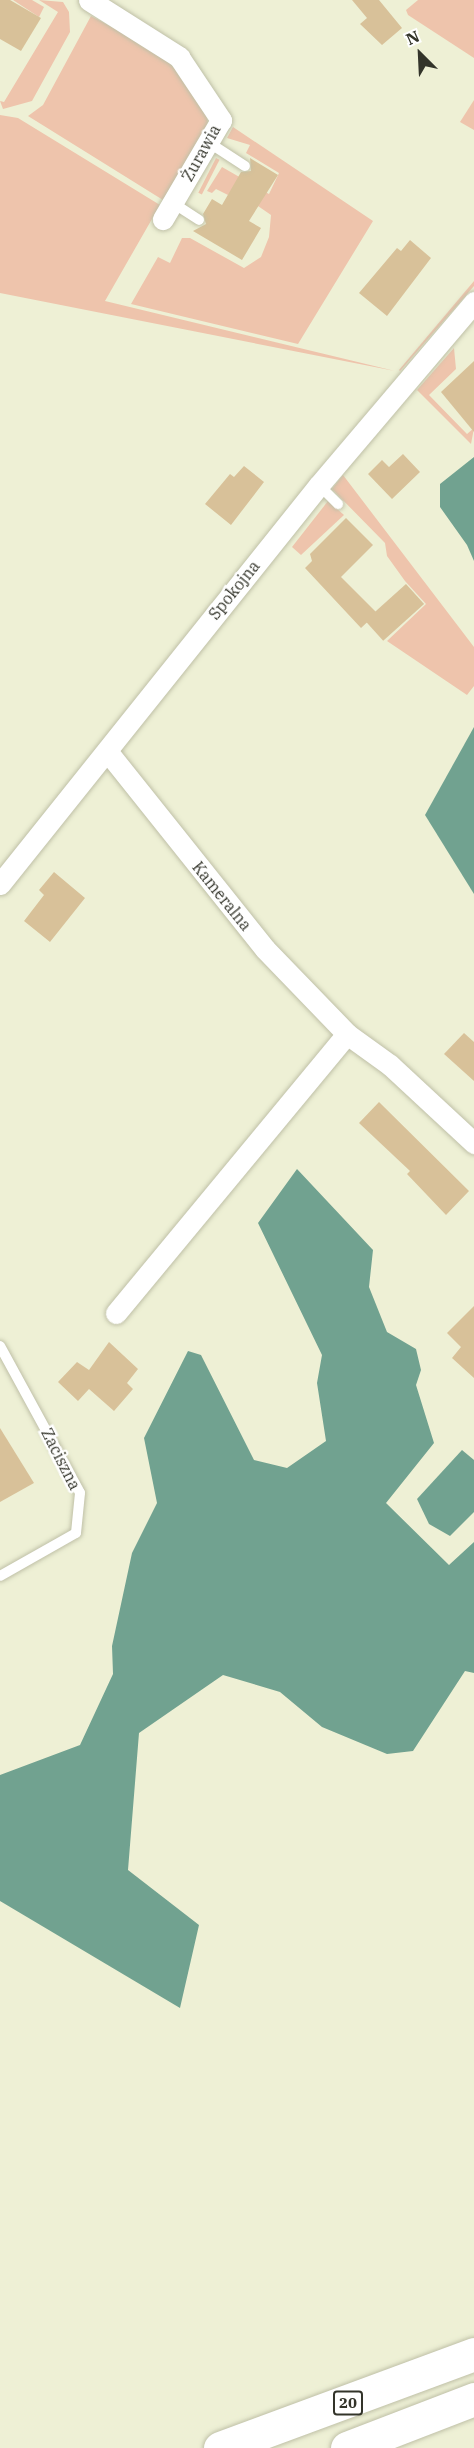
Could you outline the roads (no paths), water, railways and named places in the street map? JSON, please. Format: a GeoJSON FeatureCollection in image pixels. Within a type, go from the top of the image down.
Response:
{"type":"FeatureCollection","features":[{"type":"Feature","properties":{"kind":"main road","name":"20"},"geometry":{"type":"LineString","coordinates":[[220,2448],[474,2354]]}},
{"type":"Feature","properties":{"kind":"main road"},"geometry":{"type":"LineString","coordinates":[[346,2448],[474,2399]]}},
{"type":"Feature","properties":{"kind":"street","name":"Żurawia"},"geometry":{"type":"LineString","coordinates":[[89,0],[179,57],[221,120],[168,211]]}},
{"type":"Feature","properties":{"kind":"street","name":"Spokojna"},"geometry":{"type":"LineString","coordinates":[[0,884],[319,485],[474,302]]}},
{"type":"Feature","properties":{"kind":"street","name":"Kameralna"},"geometry":{"type":"LineString","coordinates":[[107,751],[265,949],[347,1034],[390,1065],[474,1143]]}},
{"type":"Feature","properties":{"kind":"street"},"geometry":{"type":"LineString","coordinates":[[116,1313],[347,1034]]}},
{"type":"Feature","properties":{"kind":"lane"},"geometry":{"type":"LineString","coordinates":[[208,142],[245,166]]}},
{"type":"Feature","properties":{"kind":"lane"},"geometry":{"type":"LineString","coordinates":[[168,211],[199,220]]}},
{"type":"Feature","properties":{"kind":"lane"},"geometry":{"type":"LineString","coordinates":[[319,485],[338,504]]}},
{"type":"Feature","properties":{"kind":"lane","name":"Zaciszna"},"geometry":{"type":"LineString","coordinates":[[0,1346],[80,1493],[76,1533],[0,1576]]}}]}
